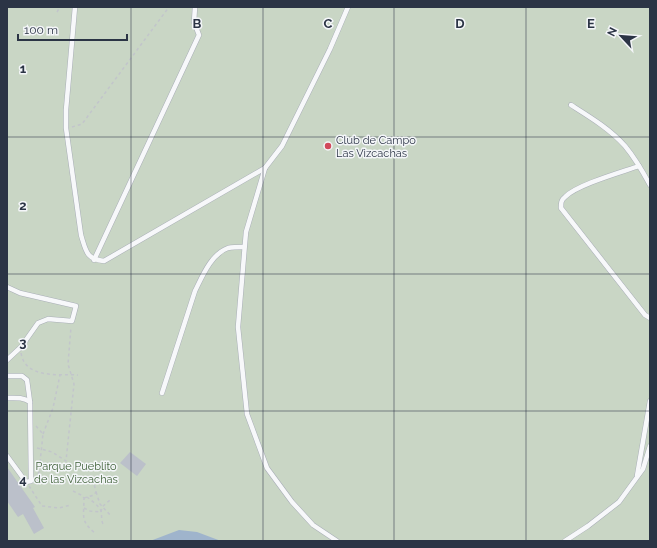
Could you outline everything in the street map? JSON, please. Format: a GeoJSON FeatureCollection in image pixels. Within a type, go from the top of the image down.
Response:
{"type":"FeatureCollection","features":[{"type":"Feature","properties":{"kind":"lane"},"geometry":{"type":"LineString","coordinates":[[75,7],[66,110],[66,128],[81,235],[86,252],[94,260],[104,261],[110,258],[142,238],[265,168]]}},
{"type":"Feature","properties":{"kind":"lane"},"geometry":{"type":"LineString","coordinates":[[94,260],[199,35],[194,22],[195,7]]}},
{"type":"Feature","properties":{"kind":"lane"},"geometry":{"type":"LineString","coordinates":[[337,541],[313,525],[292,502],[267,468],[246,414],[238,327],[244,247],[250,217],[265,168],[282,146],[330,50],[348,7]]}},
{"type":"Feature","properties":{"kind":"lane"},"geometry":{"type":"LineString","coordinates":[[571,105],[611,133],[625,146],[650,185]]}},
{"type":"Feature","properties":{"kind":"lane"},"geometry":{"type":"LineString","coordinates":[[639,166],[574,189],[564,197],[561,202],[561,208],[645,315],[650,318]]}},
{"type":"Feature","properties":{"kind":"lane"},"geometry":{"type":"LineString","coordinates":[[162,393],[195,291],[208,266],[219,253],[228,248],[244,247]]}},
{"type":"Feature","properties":{"kind":"lane"},"geometry":{"type":"LineString","coordinates":[[7,287],[20,293],[76,306],[72,321],[48,319],[38,322],[21,347],[7,360]]}},
{"type":"Feature","properties":{"kind":"lane"},"geometry":{"type":"LineString","coordinates":[[7,376],[22,376],[26,380],[30,402],[31,423],[31,447],[28,481]]}},
{"type":"Feature","properties":{"kind":"lane"},"geometry":{"type":"LineString","coordinates":[[7,398],[21,398],[30,402]]}},
{"type":"Feature","properties":{"kind":"lane"},"geometry":{"type":"LineString","coordinates":[[637,477],[650,401]]}},
{"type":"Feature","properties":{"kind":"lane"},"geometry":{"type":"LineString","coordinates":[[565,541],[588,526],[619,502],[643,469],[650,446]]}},
{"type":"Feature","properties":{"kind":"lane"},"geometry":{"type":"LineString","coordinates":[[7,456],[28,481]]}},
{"type":"Feature","properties":{"kind":"path"},"geometry":{"type":"LineString","coordinates":[[57,12],[60,7]]}},
{"type":"Feature","properties":{"kind":"path"},"geometry":{"type":"LineString","coordinates":[[66,128],[82,124],[169,7]]}},
{"type":"Feature","properties":{"kind":"path"},"geometry":{"type":"LineString","coordinates":[[31,447],[52,452],[66,461],[74,384],[68,364],[72,321]]}},
{"type":"Feature","properties":{"kind":"path"},"geometry":{"type":"LineString","coordinates":[[21,347],[22,359],[28,367],[45,375],[78,375]]}},
{"type":"Feature","properties":{"kind":"path"},"geometry":{"type":"LineString","coordinates":[[60,375],[53,408],[44,434],[39,472],[38,475],[28,481],[42,506],[59,508],[71,506]]}},
{"type":"Feature","properties":{"kind":"path"},"geometry":{"type":"LineString","coordinates":[[31,423],[44,434]]}},
{"type":"Feature","properties":{"kind":"path"},"geometry":{"type":"LineString","coordinates":[[94,480],[100,504],[111,516]]}},
{"type":"Feature","properties":{"kind":"path"},"geometry":{"type":"LineString","coordinates":[[72,492],[84,498],[94,495],[96,492]]}},
{"type":"Feature","properties":{"kind":"path"},"geometry":{"type":"LineString","coordinates":[[88,497],[101,512]]}},
{"type":"Feature","properties":{"kind":"path"},"geometry":{"type":"LineString","coordinates":[[84,498],[83,515],[86,526],[95,533]]}},
{"type":"Feature","properties":{"kind":"path"},"geometry":{"type":"LineString","coordinates":[[103,524],[101,519],[102,507],[110,500]]}},
{"type":"Feature","properties":{"kind":"path"},"geometry":{"type":"LineString","coordinates":[[84,508],[90,512],[101,512]]}},
{"type":"Feature","properties":{"kind":"green space","name":"Club de Campo Las Vizcachas"},"geometry":{"type":"Polygon","coordinates":[[[7,7],[650,7],[650,541],[7,541],[7,7]]]}},
{"type":"Feature","properties":{"kind":"water"},"geometry":{"type":"Polygon","coordinates":[[[179,530],[197,532],[221,541],[150,541],[179,530]]]}},
{"type":"Feature","properties":{"kind":"building"},"geometry":{"type":"Polygon","coordinates":[[[130,452],[146,464],[137,476],[120,463],[130,452]]]}},
{"type":"Feature","properties":{"kind":"building"},"geometry":{"type":"Polygon","coordinates":[[[7,467],[35,507],[33,508],[44,528],[34,534],[23,514],[18,517],[7,501],[7,467]]]}},
{"type":"Feature","properties":{"kind":"place","name":"Club de Campo Las Vizcachas"},"geometry":{"type":"Point","coordinates":[328,146]}},
{"type":"Feature","properties":{"kind":"park label","name":"Parque Pueblito de las Vizcachas"},"geometry":{"type":"Point","coordinates":[76,472]}}]}
